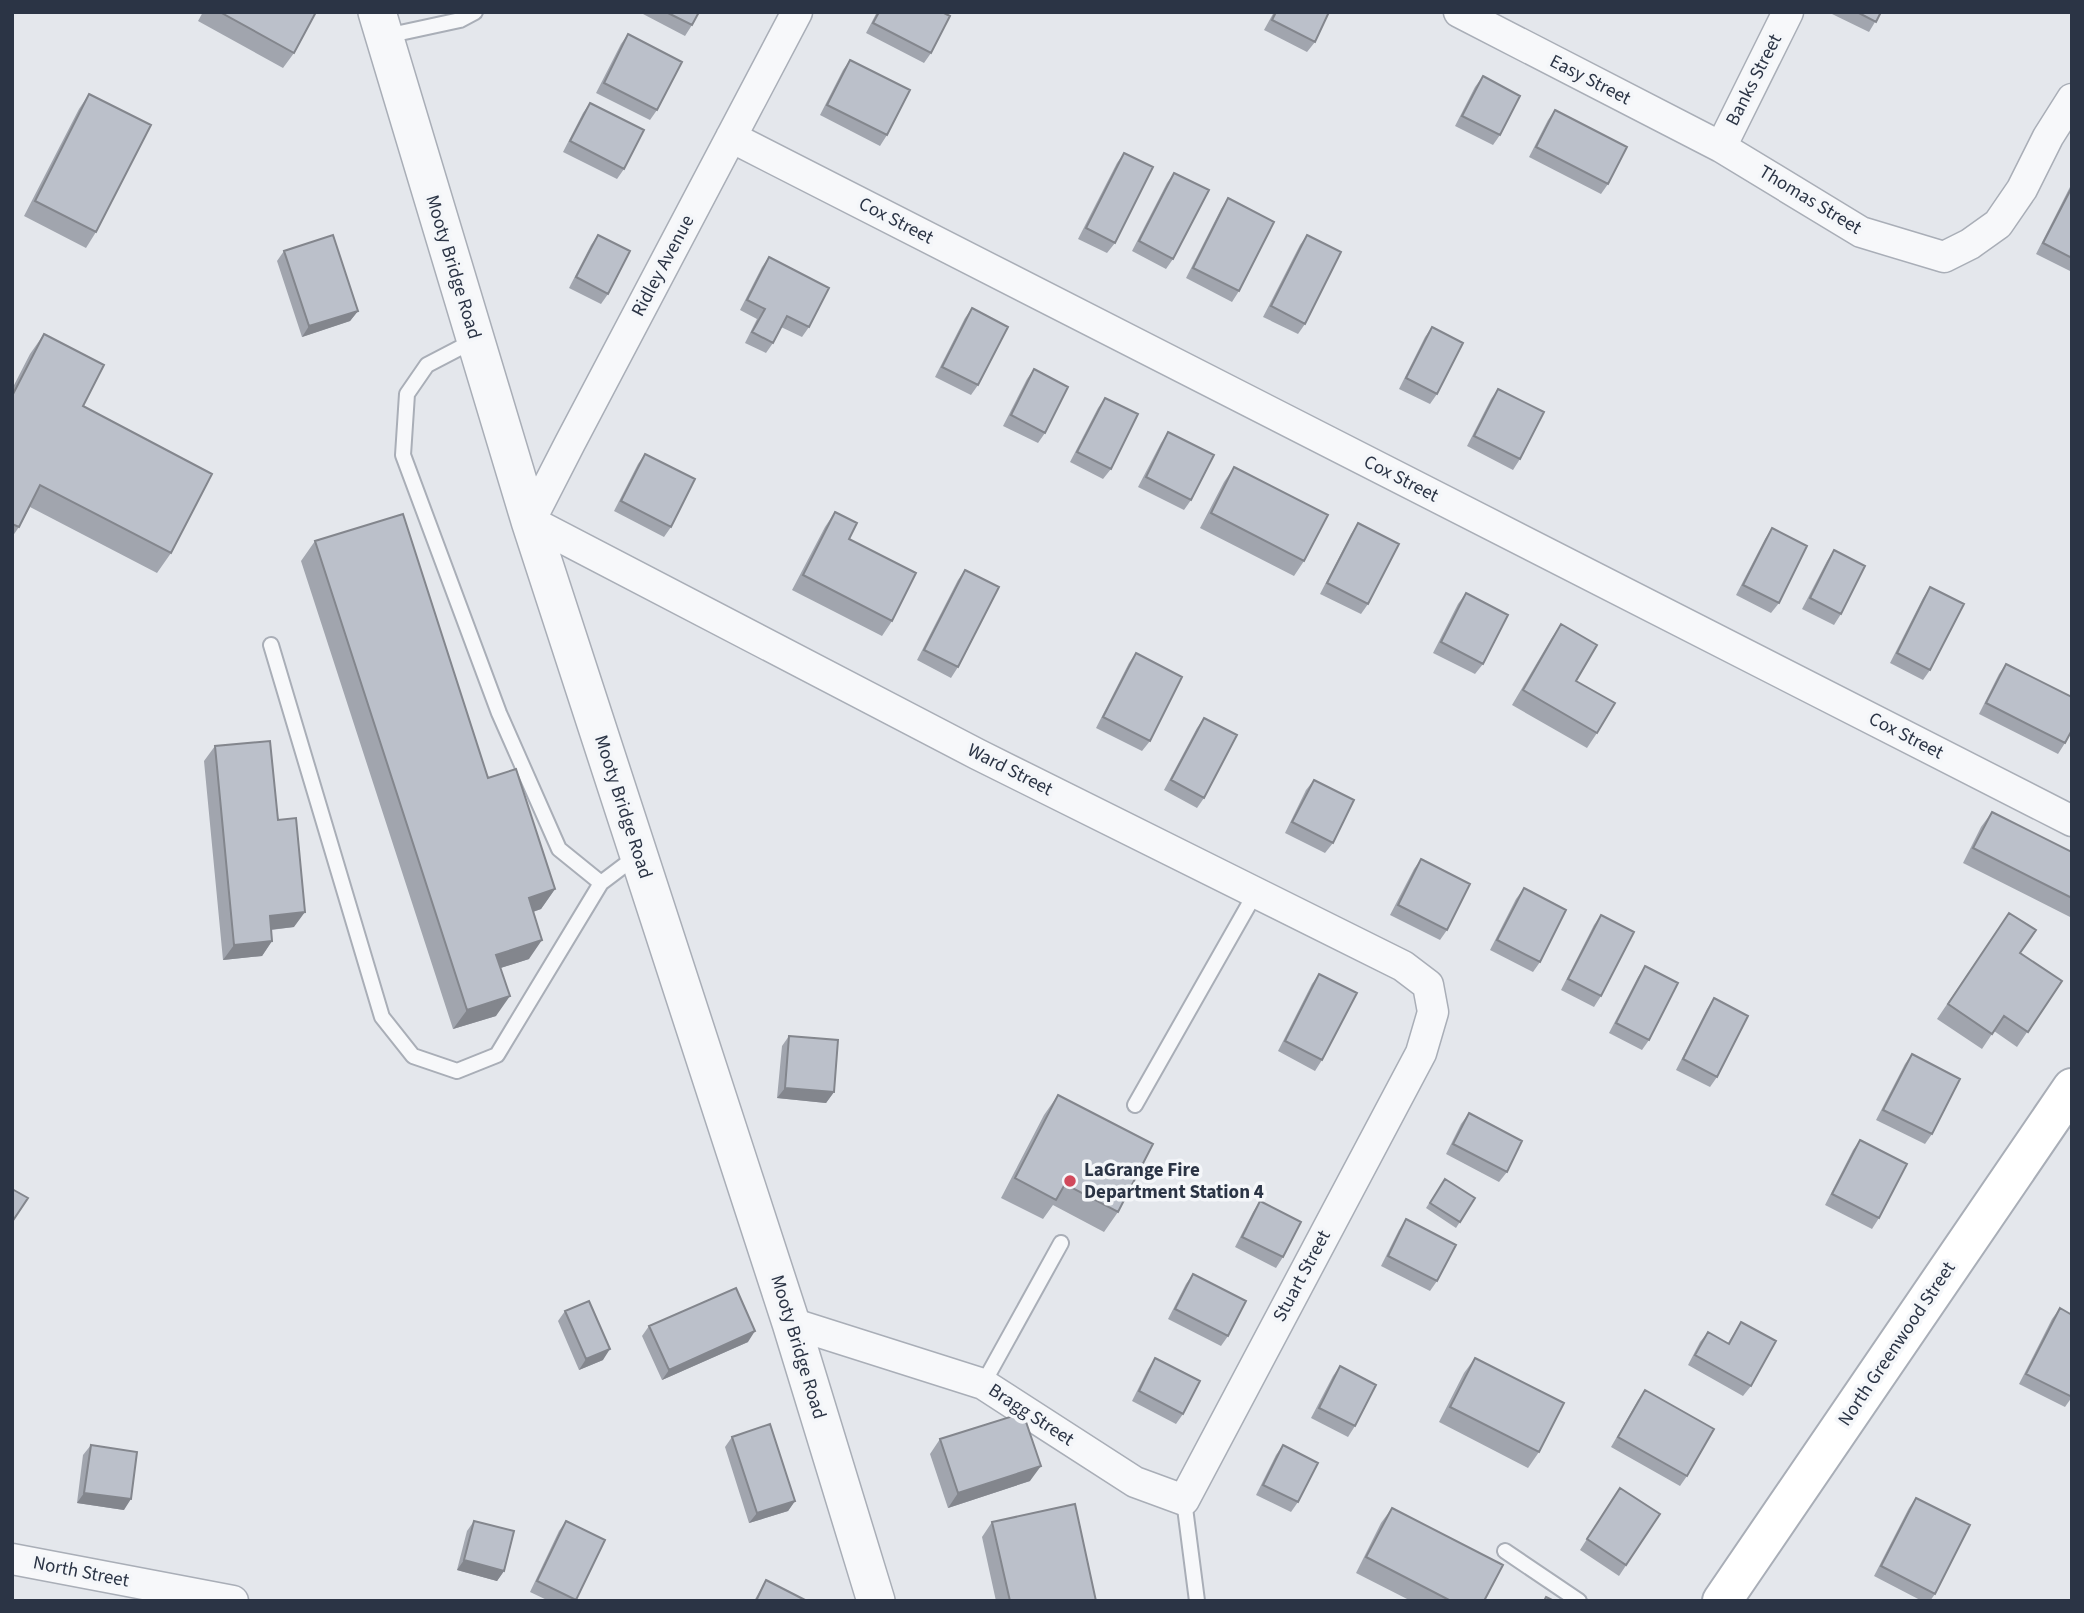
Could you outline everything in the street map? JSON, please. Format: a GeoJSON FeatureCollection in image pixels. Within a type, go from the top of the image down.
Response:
{"type":"FeatureCollection","features":[{"type":"Feature","properties":{"kind":"main road","name":"North Greenwood Street"},"geometry":{"type":"LineString","coordinates":[[1722,1601],[2072,1088]]}},
{"type":"Feature","properties":{"kind":"street","name":"Ridley Avenue"},"geometry":{"type":"LineString","coordinates":[[530,521],[797,12]]}},
{"type":"Feature","properties":{"kind":"street","name":"Easy Street"},"geometry":{"type":"LineString","coordinates":[[1460,12],[1721,147]]}},
{"type":"Feature","properties":{"kind":"street","name":"Banks Street"},"geometry":{"type":"LineString","coordinates":[[1721,147],[1788,12]]}},
{"type":"Feature","properties":{"kind":"street","name":"Mooty Bridge Road"},"geometry":{"type":"LineString","coordinates":[[380,24],[530,521],[791,1323],[876,1601]]}},
{"type":"Feature","properties":{"kind":"street","name":"Thomas Street"},"geometry":{"type":"LineString","coordinates":[[1721,147],[1861,232],[1944,257],[1970,244],[1998,224],[2022,189],[2048,137],[2072,99]]}},
{"type":"Feature","properties":{"kind":"street","name":"Cox Street"},"geometry":{"type":"LineString","coordinates":[[731,137],[2072,821]]}},
{"type":"Feature","properties":{"kind":"street","name":"Ward Street"},"geometry":{"type":"LineString","coordinates":[[530,521],[977,754],[1404,966],[1428,985],[1433,1012],[1421,1052]]}},
{"type":"Feature","properties":{"kind":"street","name":"Stuart Street"},"geometry":{"type":"LineString","coordinates":[[1184,1500],[1421,1052]]}},
{"type":"Feature","properties":{"kind":"street","name":"Bragg Street"},"geometry":{"type":"LineString","coordinates":[[791,1323],[983,1384],[1135,1482],[1184,1500]]}},
{"type":"Feature","properties":{"kind":"street","name":"North Street"},"geometry":{"type":"LineString","coordinates":[[12,1559],[233,1601]]}},
{"type":"Feature","properties":{"kind":"lane"},"geometry":{"type":"LineString","coordinates":[[380,24],[460,20],[475,12]]}},
{"type":"Feature","properties":{"kind":"lane"},"geometry":{"type":"LineString","coordinates":[[475,340],[427,365],[407,394],[403,455],[499,713],[559,849],[601,883]]}},
{"type":"Feature","properties":{"kind":"lane"},"geometry":{"type":"LineString","coordinates":[[271,645],[382,1017],[413,1056],[457,1071],[498,1055],[601,883],[639,854]]}},
{"type":"Feature","properties":{"kind":"lane"},"geometry":{"type":"LineString","coordinates":[[1135,1105],[1256,892]]}},
{"type":"Feature","properties":{"kind":"lane"},"geometry":{"type":"LineString","coordinates":[[983,1384],[1061,1243]]}},
{"type":"Feature","properties":{"kind":"lane"},"geometry":{"type":"LineString","coordinates":[[1184,1500],[1197,1601]]}},
{"type":"Feature","properties":{"kind":"lane"},"geometry":{"type":"LineString","coordinates":[[1506,1551],[1580,1601]]}},
{"type":"Feature","properties":{"kind":"building"},"geometry":{"type":"Polygon","coordinates":[[[220,12],[316,12],[294,53],[220,12]]]}},
{"type":"Feature","properties":{"kind":"building"},"geometry":{"type":"Polygon","coordinates":[[[666,12],[699,12],[692,25],[666,12]]]}},
{"type":"Feature","properties":{"kind":"building"},"geometry":{"type":"Polygon","coordinates":[[[879,12],[942,12],[950,16],[931,53],[873,23],[879,12]]]}},
{"type":"Feature","properties":{"kind":"building"},"geometry":{"type":"Polygon","coordinates":[[[1276,12],[1329,12],[1315,42],[1272,20],[1276,12]]]}},
{"type":"Feature","properties":{"kind":"building"},"geometry":{"type":"Polygon","coordinates":[[[1857,12],[1881,12],[1876,22],[1857,12]]]}},
{"type":"Feature","properties":{"kind":"building"},"geometry":{"type":"Polygon","coordinates":[[[628,34],[682,62],[657,110],[604,83],[628,34]]]}},
{"type":"Feature","properties":{"kind":"building"},"geometry":{"type":"Polygon","coordinates":[[[850,60],[910,90],[887,135],[827,105],[850,60]]]}},
{"type":"Feature","properties":{"kind":"building"},"geometry":{"type":"Polygon","coordinates":[[[1483,76],[1520,96],[1500,135],[1462,116],[1483,76]]]}},
{"type":"Feature","properties":{"kind":"building"},"geometry":{"type":"Polygon","coordinates":[[[89,94],[151,125],[96,232],[35,201],[89,94]]]}},
{"type":"Feature","properties":{"kind":"building"},"geometry":{"type":"Polygon","coordinates":[[[590,103],[644,130],[624,169],[570,141],[590,103]]]}},
{"type":"Feature","properties":{"kind":"building"},"geometry":{"type":"Polygon","coordinates":[[[1555,110],[1627,147],[1608,184],[1536,147],[1555,110]]]}},
{"type":"Feature","properties":{"kind":"building"},"geometry":{"type":"Polygon","coordinates":[[[1124,153],[1153,167],[1115,243],[1086,228],[1124,153]]]}},
{"type":"Feature","properties":{"kind":"building"},"geometry":{"type":"Polygon","coordinates":[[[1174,173],[1209,190],[1173,259],[1139,241],[1174,173]]]}},
{"type":"Feature","properties":{"kind":"building"},"geometry":{"type":"Polygon","coordinates":[[[2072,187],[2072,258],[2043,243],[2072,187]]]}},
{"type":"Feature","properties":{"kind":"building"},"geometry":{"type":"Polygon","coordinates":[[[1228,198],[1274,222],[1239,291],[1193,268],[1228,198]]]}},
{"type":"Feature","properties":{"kind":"building"},"geometry":{"type":"Polygon","coordinates":[[[333,235],[358,311],[309,326],[284,251],[333,235]]]}},
{"type":"Feature","properties":{"kind":"building"},"geometry":{"type":"Polygon","coordinates":[[[598,235],[630,251],[608,294],[576,277],[598,235]]]}},
{"type":"Feature","properties":{"kind":"building"},"geometry":{"type":"Polygon","coordinates":[[[1307,235],[1341,252],[1305,324],[1271,306],[1307,235]]]}},
{"type":"Feature","properties":{"kind":"building"},"geometry":{"type":"Polygon","coordinates":[[[769,257],[829,288],[809,327],[787,316],[773,343],[752,332],[765,309],[747,300],[769,257]]]}},
{"type":"Feature","properties":{"kind":"building"},"geometry":{"type":"Polygon","coordinates":[[[972,308],[1008,327],[978,385],[942,367],[972,308]]]}},
{"type":"Feature","properties":{"kind":"building"},"geometry":{"type":"Polygon","coordinates":[[[1432,327],[1463,343],[1437,394],[1406,378],[1432,327]]]}},
{"type":"Feature","properties":{"kind":"building"},"geometry":{"type":"Polygon","coordinates":[[[44,334],[104,365],[83,406],[212,474],[171,553],[40,485],[19,527],[12,524],[12,396],[44,334]]]}},
{"type":"Feature","properties":{"kind":"building"},"geometry":{"type":"Polygon","coordinates":[[[1034,369],[1068,387],[1045,433],[1011,415],[1034,369]]]}},
{"type":"Feature","properties":{"kind":"building"},"geometry":{"type":"Polygon","coordinates":[[[1498,389],[1544,412],[1520,459],[1474,436],[1498,389]]]}},
{"type":"Feature","properties":{"kind":"building"},"geometry":{"type":"Polygon","coordinates":[[[1105,398],[1138,414],[1111,469],[1077,452],[1105,398]]]}},
{"type":"Feature","properties":{"kind":"building"},"geometry":{"type":"Polygon","coordinates":[[[1168,432],[1214,455],[1191,500],[1146,477],[1168,432]]]}},
{"type":"Feature","properties":{"kind":"building"},"geometry":{"type":"Polygon","coordinates":[[[645,454],[695,479],[671,527],[621,501],[645,454]]]}},
{"type":"Feature","properties":{"kind":"building"},"geometry":{"type":"Polygon","coordinates":[[[1234,467],[1328,515],[1304,561],[1211,513],[1234,467]]]}},
{"type":"Feature","properties":{"kind":"building"},"geometry":{"type":"Polygon","coordinates":[[[835,512],[857,523],[849,539],[916,573],[892,621],[803,575],[835,512]]]}},
{"type":"Feature","properties":{"kind":"building"},"geometry":{"type":"Polygon","coordinates":[[[403,514],[488,778],[516,769],[555,889],[529,898],[542,940],[496,955],[510,996],[467,1010],[315,541],[403,514]]]}},
{"type":"Feature","properties":{"kind":"building"},"geometry":{"type":"Polygon","coordinates":[[[1358,523],[1399,544],[1368,604],[1327,583],[1358,523]]]}},
{"type":"Feature","properties":{"kind":"building"},"geometry":{"type":"Polygon","coordinates":[[[1772,528],[1807,546],[1779,603],[1743,585],[1772,528]]]}},
{"type":"Feature","properties":{"kind":"building"},"geometry":{"type":"Polygon","coordinates":[[[1834,550],[1865,566],[1841,614],[1810,598],[1834,550]]]}},
{"type":"Feature","properties":{"kind":"building"},"geometry":{"type":"Polygon","coordinates":[[[965,570],[999,587],[958,667],[924,650],[965,570]]]}},
{"type":"Feature","properties":{"kind":"building"},"geometry":{"type":"Polygon","coordinates":[[[1930,587],[1964,604],[1930,670],[1897,653],[1930,587]]]}},
{"type":"Feature","properties":{"kind":"building"},"geometry":{"type":"Polygon","coordinates":[[[1466,593],[1508,615],[1483,664],[1441,642],[1466,593]]]}},
{"type":"Feature","properties":{"kind":"building"},"geometry":{"type":"Polygon","coordinates":[[[1561,624],[1597,645],[1576,681],[1615,703],[1597,733],[1523,690],[1561,624]]]}},
{"type":"Feature","properties":{"kind":"building"},"geometry":{"type":"Polygon","coordinates":[[[1136,653],[1182,677],[1150,741],[1103,717],[1136,653]]]}},
{"type":"Feature","properties":{"kind":"building"},"geometry":{"type":"Polygon","coordinates":[[[2006,664],[2072,697],[2072,730],[2065,743],[1986,703],[2006,664]]]}},
{"type":"Feature","properties":{"kind":"building"},"geometry":{"type":"Polygon","coordinates":[[[1204,718],[1237,735],[1204,798],[1171,780],[1204,718]]]}},
{"type":"Feature","properties":{"kind":"building"},"geometry":{"type":"Polygon","coordinates":[[[270,741],[278,820],[296,818],[305,912],[270,916],[272,941],[234,945],[215,746],[270,741]]]}},
{"type":"Feature","properties":{"kind":"building"},"geometry":{"type":"Polygon","coordinates":[[[1314,780],[1354,800],[1333,843],[1292,822],[1314,780]]]}},
{"type":"Feature","properties":{"kind":"building"},"geometry":{"type":"Polygon","coordinates":[[[1992,812],[2072,852],[2072,898],[1973,848],[1992,812]]]}},
{"type":"Feature","properties":{"kind":"building"},"geometry":{"type":"Polygon","coordinates":[[[1421,859],[1470,884],[1447,930],[1398,905],[1421,859]]]}},
{"type":"Feature","properties":{"kind":"building"},"geometry":{"type":"Polygon","coordinates":[[[1524,888],[1566,910],[1540,962],[1497,940],[1524,888]]]}},
{"type":"Feature","properties":{"kind":"building"},"geometry":{"type":"Polygon","coordinates":[[[2009,913],[2036,930],[2020,953],[2062,981],[2028,1032],[2004,1016],[1992,1034],[1948,1004],[2009,913]]]}},
{"type":"Feature","properties":{"kind":"building"},"geometry":{"type":"Polygon","coordinates":[[[1601,915],[1634,932],[1601,996],[1568,979],[1601,915]]]}},
{"type":"Feature","properties":{"kind":"building"},"geometry":{"type":"Polygon","coordinates":[[[1645,966],[1678,983],[1649,1040],[1616,1023],[1645,966]]]}},
{"type":"Feature","properties":{"kind":"building"},"geometry":{"type":"Polygon","coordinates":[[[1319,974],[1357,993],[1322,1060],[1285,1041],[1319,974]]]}},
{"type":"Feature","properties":{"kind":"building"},"geometry":{"type":"Polygon","coordinates":[[[1714,998],[1748,1016],[1717,1077],[1683,1059],[1714,998]]]}},
{"type":"Feature","properties":{"kind":"building"},"geometry":{"type":"Polygon","coordinates":[[[789,1036],[838,1040],[834,1092],[785,1088],[789,1036]]]}},
{"type":"Feature","properties":{"kind":"building"},"geometry":{"type":"Polygon","coordinates":[[[1912,1054],[1960,1079],[1932,1134],[1883,1110],[1912,1054]]]}},
{"type":"Feature","properties":{"kind":"building","name":"LaGrange Fire Department Station 4"},"geometry":{"type":"Polygon","coordinates":[[[1058,1095],[1153,1144],[1118,1212],[1065,1184],[1056,1200],[1015,1178],[1058,1095]]]}},
{"type":"Feature","properties":{"kind":"building"},"geometry":{"type":"Polygon","coordinates":[[[1469,1113],[1522,1141],[1507,1172],[1453,1144],[1469,1113]]]}},
{"type":"Feature","properties":{"kind":"building"},"geometry":{"type":"Polygon","coordinates":[[[1860,1140],[1907,1164],[1879,1218],[1832,1194],[1860,1140]]]}},
{"type":"Feature","properties":{"kind":"building"},"geometry":{"type":"Polygon","coordinates":[[[1445,1179],[1475,1198],[1460,1222],[1430,1203],[1445,1179]]]}},
{"type":"Feature","properties":{"kind":"building"},"geometry":{"type":"Polygon","coordinates":[[[12,1189],[28,1198],[12,1222],[12,1189]]]}},
{"type":"Feature","properties":{"kind":"building"},"geometry":{"type":"Polygon","coordinates":[[[1260,1201],[1301,1222],[1283,1257],[1242,1237],[1260,1201]]]}},
{"type":"Feature","properties":{"kind":"building"},"geometry":{"type":"Polygon","coordinates":[[[1406,1219],[1456,1245],[1437,1281],[1388,1256],[1406,1219]]]}},
{"type":"Feature","properties":{"kind":"building"},"geometry":{"type":"Polygon","coordinates":[[[1193,1274],[1246,1301],[1228,1336],[1175,1309],[1193,1274]]]}},
{"type":"Feature","properties":{"kind":"building"},"geometry":{"type":"Polygon","coordinates":[[[736,1288],[755,1331],[669,1370],[649,1326],[736,1288]]]}},
{"type":"Feature","properties":{"kind":"building"},"geometry":{"type":"Polygon","coordinates":[[[589,1301],[610,1349],[586,1359],[565,1311],[589,1301]]]}},
{"type":"Feature","properties":{"kind":"building"},"geometry":{"type":"Polygon","coordinates":[[[2060,1308],[2072,1315],[2072,1397],[2026,1374],[2060,1308]]]}},
{"type":"Feature","properties":{"kind":"building"},"geometry":{"type":"Polygon","coordinates":[[[1741,1322],[1776,1341],[1751,1386],[1695,1355],[1708,1332],[1729,1344],[1741,1322]]]}},
{"type":"Feature","properties":{"kind":"building"},"geometry":{"type":"Polygon","coordinates":[[[1155,1358],[1200,1381],[1183,1414],[1139,1391],[1155,1358]]]}},
{"type":"Feature","properties":{"kind":"building"},"geometry":{"type":"Polygon","coordinates":[[[1475,1358],[1564,1403],[1539,1452],[1450,1407],[1475,1358]]]}},
{"type":"Feature","properties":{"kind":"building"},"geometry":{"type":"Polygon","coordinates":[[[1340,1366],[1376,1385],[1355,1426],[1319,1408],[1340,1366]]]}},
{"type":"Feature","properties":{"kind":"building"},"geometry":{"type":"Polygon","coordinates":[[[1645,1390],[1714,1429],[1687,1476],[1618,1437],[1645,1390]]]}},
{"type":"Feature","properties":{"kind":"building"},"geometry":{"type":"Polygon","coordinates":[[[1023,1413],[1041,1466],[958,1493],[940,1439],[1023,1413]]]}},
{"type":"Feature","properties":{"kind":"building"},"geometry":{"type":"Polygon","coordinates":[[[770,1424],[795,1501],[757,1513],[732,1437],[770,1424]]]}},
{"type":"Feature","properties":{"kind":"building"},"geometry":{"type":"Polygon","coordinates":[[[91,1445],[137,1452],[131,1499],[84,1493],[91,1445]]]}},
{"type":"Feature","properties":{"kind":"building"},"geometry":{"type":"Polygon","coordinates":[[[1283,1445],[1318,1463],[1298,1502],[1263,1485],[1283,1445]]]}},
{"type":"Feature","properties":{"kind":"building"},"geometry":{"type":"Polygon","coordinates":[[[1620,1488],[1660,1514],[1626,1565],[1587,1539],[1620,1488]]]}},
{"type":"Feature","properties":{"kind":"building"},"geometry":{"type":"Polygon","coordinates":[[[1916,1498],[1970,1525],[1935,1594],[1881,1566],[1916,1498]]]}},
{"type":"Feature","properties":{"kind":"building"},"geometry":{"type":"Polygon","coordinates":[[[1075,1504],[1096,1601],[1010,1601],[992,1522],[1075,1504]]]}},
{"type":"Feature","properties":{"kind":"building"},"geometry":{"type":"Polygon","coordinates":[[[1392,1508],[1503,1565],[1484,1601],[1451,1601],[1366,1557],[1392,1508]]]}},
{"type":"Feature","properties":{"kind":"building"},"geometry":{"type":"Polygon","coordinates":[[[474,1521],[514,1531],[504,1571],[464,1560],[474,1521]]]}},
{"type":"Feature","properties":{"kind":"building"},"geometry":{"type":"Polygon","coordinates":[[[566,1521],[605,1540],[576,1600],[537,1581],[566,1521]]]}},
{"type":"Feature","properties":{"kind":"building"},"geometry":{"type":"Polygon","coordinates":[[[766,1580],[807,1601],[756,1601],[766,1580]]]}},
{"type":"Feature","properties":{"kind":"place","name":"LaGrange Fire Department Station 4"},"geometry":{"type":"Point","coordinates":[1070,1181]}}]}
